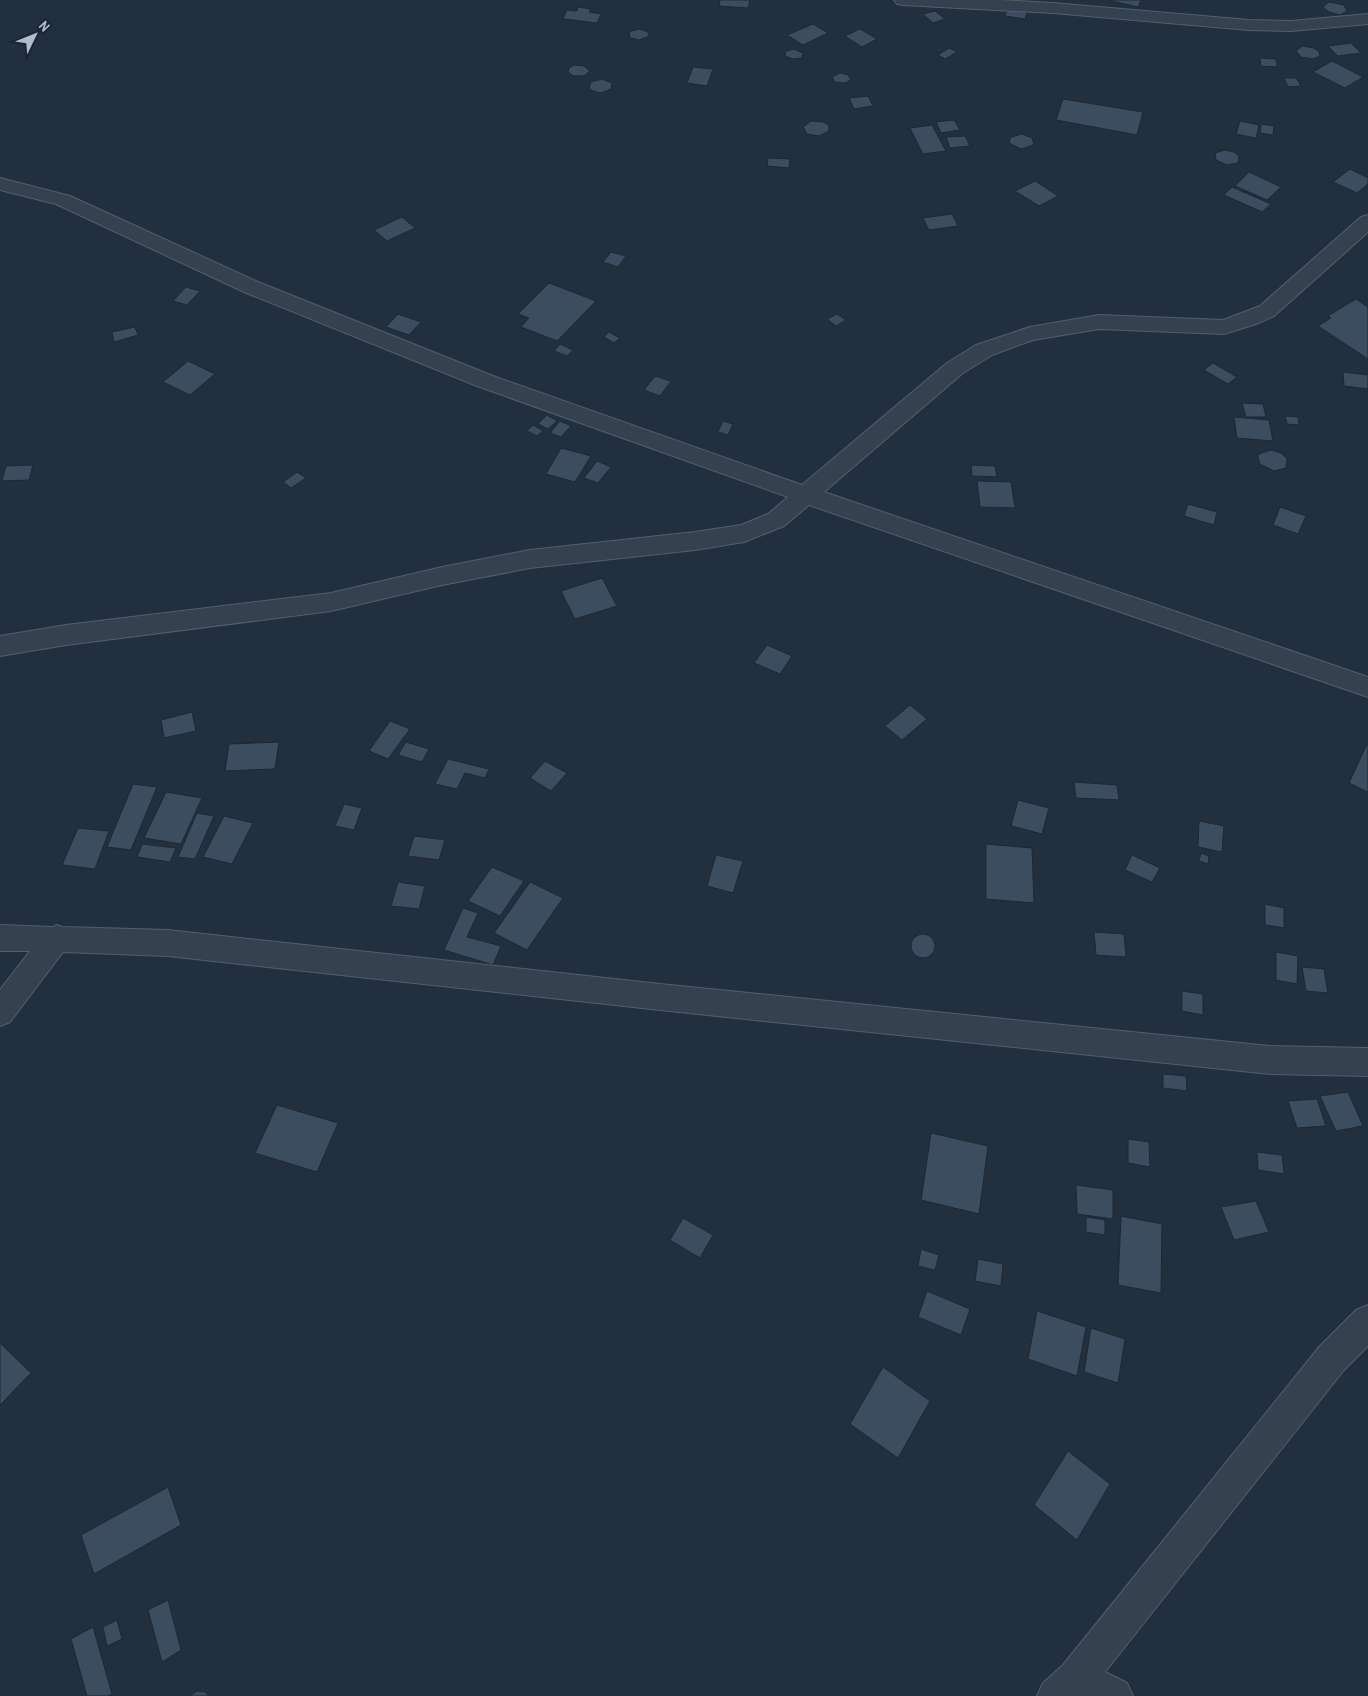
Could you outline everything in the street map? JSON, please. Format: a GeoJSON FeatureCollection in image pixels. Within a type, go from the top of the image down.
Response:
{"type":"FeatureCollection","features":[{"type":"Feature","properties":{"kind":"street"},"geometry":{"type":"LineString","coordinates":[[903,0],[1044,8],[1249,25],[1290,26],[1368,19]]}},
{"type":"Feature","properties":{"kind":"street"},"geometry":{"type":"LineString","coordinates":[[0,184],[63,200],[250,287],[485,381],[806,495],[1368,686]]}},
{"type":"Feature","properties":{"kind":"street"},"geometry":{"type":"LineString","coordinates":[[0,646],[66,635],[331,602],[442,576],[530,559],[695,542],[744,533],[776,520],[955,368],[984,350],[1030,334],[1099,322],[1224,327],[1249,319],[1267,311],[1368,221]]}},
{"type":"Feature","properties":{"kind":"street"},"geometry":{"type":"LineString","coordinates":[[0,938],[57,938],[168,943],[669,998],[1270,1060],[1368,1062]]}},
{"type":"Feature","properties":{"kind":"street"},"geometry":{"type":"LineString","coordinates":[[0,1013],[57,938]]}},
{"type":"Feature","properties":{"kind":"street"},"geometry":{"type":"LineString","coordinates":[[1114,1696],[1066,1687],[1332,1358],[1368,1322]]}},
{"type":"Feature","properties":{"kind":"building"},"geometry":{"type":"Polygon","coordinates":[[[720,0],[750,0],[748,8],[719,6],[720,0]]]}},
{"type":"Feature","properties":{"kind":"building"},"geometry":{"type":"Polygon","coordinates":[[[1107,0],[1141,0],[1138,7],[1107,0]]]}},
{"type":"Feature","properties":{"kind":"building"},"geometry":{"type":"Polygon","coordinates":[[[1329,2],[1344,5],[1347,11],[1340,15],[1329,12],[1323,7],[1329,2]]]}},
{"type":"Feature","properties":{"kind":"building"},"geometry":{"type":"Polygon","coordinates":[[[578,7],[591,9],[589,12],[601,14],[597,23],[563,19],[567,10],[577,11],[578,7]]]}},
{"type":"Feature","properties":{"kind":"building"},"geometry":{"type":"Polygon","coordinates":[[[1007,10],[1027,12],[1025,19],[1005,16],[1007,10]]]}},
{"type":"Feature","properties":{"kind":"building"},"geometry":{"type":"Polygon","coordinates":[[[935,11],[945,19],[933,23],[923,14],[935,11]]]}},
{"type":"Feature","properties":{"kind":"building"},"geometry":{"type":"Polygon","coordinates":[[[813,24],[828,33],[803,45],[787,35],[813,24]]]}},
{"type":"Feature","properties":{"kind":"building"},"geometry":{"type":"Polygon","coordinates":[[[639,29],[648,32],[649,36],[639,40],[630,38],[629,32],[639,29]]]}},
{"type":"Feature","properties":{"kind":"building"},"geometry":{"type":"Polygon","coordinates":[[[860,29],[877,39],[862,47],[845,36],[860,29]]]}},
{"type":"Feature","properties":{"kind":"building"},"geometry":{"type":"Polygon","coordinates":[[[1351,43],[1361,53],[1338,56],[1328,46],[1351,43]]]}},
{"type":"Feature","properties":{"kind":"building"},"geometry":{"type":"Polygon","coordinates":[[[1302,46],[1314,48],[1319,52],[1320,56],[1313,59],[1301,57],[1296,51],[1302,46]]]}},
{"type":"Feature","properties":{"kind":"building"},"geometry":{"type":"Polygon","coordinates":[[[949,48],[957,52],[945,59],[938,55],[949,48]]]}},
{"type":"Feature","properties":{"kind":"building"},"geometry":{"type":"Polygon","coordinates":[[[794,49],[803,53],[802,58],[793,59],[785,56],[786,51],[794,49]]]}},
{"type":"Feature","properties":{"kind":"building"},"geometry":{"type":"Polygon","coordinates":[[[1260,58],[1276,59],[1277,67],[1261,66],[1260,58]]]}},
{"type":"Feature","properties":{"kind":"building"},"geometry":{"type":"Polygon","coordinates":[[[1332,61],[1363,77],[1345,88],[1313,72],[1332,61]]]}},
{"type":"Feature","properties":{"kind":"building"},"geometry":{"type":"Polygon","coordinates":[[[574,65],[584,66],[590,71],[584,76],[573,76],[568,72],[569,68],[574,65]]]}},
{"type":"Feature","properties":{"kind":"building"},"geometry":{"type":"Polygon","coordinates":[[[693,67],[713,69],[707,86],[687,83],[693,67]]]}},
{"type":"Feature","properties":{"kind":"building"},"geometry":{"type":"Polygon","coordinates":[[[840,73],[848,75],[851,80],[845,83],[835,82],[832,77],[840,73]]]}},
{"type":"Feature","properties":{"kind":"building"},"geometry":{"type":"Polygon","coordinates":[[[1284,78],[1296,78],[1301,86],[1288,87],[1284,78]]]}},
{"type":"Feature","properties":{"kind":"building"},"geometry":{"type":"Polygon","coordinates":[[[602,79],[612,83],[611,89],[601,93],[589,88],[591,82],[602,79]]]}},
{"type":"Feature","properties":{"kind":"building"},"geometry":{"type":"Polygon","coordinates":[[[868,96],[873,106],[854,109],[849,98],[868,96]]]}},
{"type":"Feature","properties":{"kind":"building"},"geometry":{"type":"Polygon","coordinates":[[[1063,99],[1143,112],[1137,135],[1056,120],[1063,99]]]}},
{"type":"Feature","properties":{"kind":"building"},"geometry":{"type":"Polygon","coordinates":[[[954,120],[960,130],[941,133],[936,122],[954,120]]]}},
{"type":"Feature","properties":{"kind":"building"},"geometry":{"type":"Polygon","coordinates":[[[811,121],[824,122],[829,126],[829,131],[819,136],[807,134],[803,127],[811,121]]]}},
{"type":"Feature","properties":{"kind":"building"},"geometry":{"type":"Polygon","coordinates":[[[1240,121],[1259,125],[1256,138],[1236,134],[1240,121]]]}},
{"type":"Feature","properties":{"kind":"building"},"geometry":{"type":"Polygon","coordinates":[[[1261,124],[1274,126],[1273,135],[1260,133],[1261,124]]]}},
{"type":"Feature","properties":{"kind":"building"},"geometry":{"type":"Polygon","coordinates":[[[932,125],[946,151],[923,154],[910,128],[932,125]]]}},
{"type":"Feature","properties":{"kind":"building"},"geometry":{"type":"Polygon","coordinates":[[[1022,134],[1032,138],[1034,145],[1021,149],[1009,142],[1011,137],[1022,134]]]}},
{"type":"Feature","properties":{"kind":"building"},"geometry":{"type":"Polygon","coordinates":[[[965,136],[970,146],[950,148],[946,137],[965,136]]]}},
{"type":"Feature","properties":{"kind":"building"},"geometry":{"type":"Polygon","coordinates":[[[1225,150],[1234,152],[1239,156],[1238,163],[1227,165],[1216,160],[1215,153],[1225,150]]]}},
{"type":"Feature","properties":{"kind":"building"},"geometry":{"type":"Polygon","coordinates":[[[768,158],[790,159],[789,168],[767,166],[768,158]]]}},
{"type":"Feature","properties":{"kind":"building"},"geometry":{"type":"Polygon","coordinates":[[[1350,169],[1368,178],[1368,184],[1357,193],[1333,182],[1350,169]]]}},
{"type":"Feature","properties":{"kind":"building"},"geometry":{"type":"Polygon","coordinates":[[[1249,172],[1281,187],[1267,200],[1235,186],[1249,172]]]}},
{"type":"Feature","properties":{"kind":"building"},"geometry":{"type":"Polygon","coordinates":[[[1035,181],[1058,196],[1039,206],[1015,191],[1035,181]]]}},
{"type":"Feature","properties":{"kind":"building"},"geometry":{"type":"Polygon","coordinates":[[[1232,187],[1271,204],[1262,212],[1224,195],[1232,187]]]}},
{"type":"Feature","properties":{"kind":"building"},"geometry":{"type":"Polygon","coordinates":[[[952,214],[958,226],[929,230],[923,218],[952,214]]]}},
{"type":"Feature","properties":{"kind":"building"},"geometry":{"type":"Polygon","coordinates":[[[402,217],[415,228],[387,241],[374,230],[402,217]]]}},
{"type":"Feature","properties":{"kind":"building"},"geometry":{"type":"Polygon","coordinates":[[[611,252],[626,256],[618,267],[603,262],[611,252]]]}},
{"type":"Feature","properties":{"kind":"building"},"geometry":{"type":"Polygon","coordinates":[[[549,283],[596,301],[557,341],[521,327],[529,318],[518,314],[549,283]]]}},
{"type":"Feature","properties":{"kind":"building"},"geometry":{"type":"Polygon","coordinates":[[[186,287],[200,291],[187,305],[173,301],[186,287]]]}},
{"type":"Feature","properties":{"kind":"building"},"geometry":{"type":"Polygon","coordinates":[[[1356,299],[1368,307],[1368,359],[1318,326],[1331,318],[1328,316],[1356,299]]]}},
{"type":"Feature","properties":{"kind":"building"},"geometry":{"type":"Polygon","coordinates":[[[398,314],[421,322],[409,335],[386,327],[398,314]]]}},
{"type":"Feature","properties":{"kind":"building"},"geometry":{"type":"Polygon","coordinates":[[[837,314],[846,320],[836,326],[827,319],[837,314]]]}},
{"type":"Feature","properties":{"kind":"building"},"geometry":{"type":"Polygon","coordinates":[[[135,327],[138,335],[114,342],[112,332],[135,327]]]}},
{"type":"Feature","properties":{"kind":"building"},"geometry":{"type":"Polygon","coordinates":[[[609,332],[620,338],[614,343],[604,337],[609,332]]]}},
{"type":"Feature","properties":{"kind":"building"},"geometry":{"type":"Polygon","coordinates":[[[560,344],[573,350],[567,356],[554,351],[560,344]]]}},
{"type":"Feature","properties":{"kind":"building"},"geometry":{"type":"Polygon","coordinates":[[[188,361],[215,374],[190,395],[163,382],[188,361]]]}},
{"type":"Feature","properties":{"kind":"building"},"geometry":{"type":"Polygon","coordinates":[[[1213,363],[1237,377],[1228,384],[1204,370],[1213,363]]]}},
{"type":"Feature","properties":{"kind":"building"},"geometry":{"type":"Polygon","coordinates":[[[1343,372],[1368,375],[1368,389],[1344,386],[1343,372]]]}},
{"type":"Feature","properties":{"kind":"building"},"geometry":{"type":"Polygon","coordinates":[[[655,376],[671,381],[660,396],[644,390],[655,376]]]}},
{"type":"Feature","properties":{"kind":"building"},"geometry":{"type":"Polygon","coordinates":[[[1242,403],[1263,404],[1266,417],[1246,417],[1242,403]]]}},
{"type":"Feature","properties":{"kind":"building"},"geometry":{"type":"Polygon","coordinates":[[[547,415],[557,421],[548,429],[538,424],[547,415]]]}},
{"type":"Feature","properties":{"kind":"building"},"geometry":{"type":"Polygon","coordinates":[[[1285,416],[1298,417],[1299,425],[1287,424],[1285,416]]]}},
{"type":"Feature","properties":{"kind":"building"},"geometry":{"type":"Polygon","coordinates":[[[1234,417],[1269,420],[1273,441],[1237,438],[1234,417]]]}},
{"type":"Feature","properties":{"kind":"building"},"geometry":{"type":"Polygon","coordinates":[[[560,421],[571,426],[561,437],[550,433],[560,421]]]}},
{"type":"Feature","properties":{"kind":"building"},"geometry":{"type":"Polygon","coordinates":[[[723,421],[733,424],[728,435],[718,432],[723,421]]]}},
{"type":"Feature","properties":{"kind":"building"},"geometry":{"type":"Polygon","coordinates":[[[533,425],[543,431],[537,436],[527,431],[533,425]]]}},
{"type":"Feature","properties":{"kind":"building"},"geometry":{"type":"Polygon","coordinates":[[[561,448],[591,456],[575,482],[546,474],[561,448]]]}},
{"type":"Feature","properties":{"kind":"building"},"geometry":{"type":"Polygon","coordinates":[[[1271,450],[1281,453],[1287,459],[1286,468],[1274,471],[1260,464],[1259,454],[1271,450]]]}},
{"type":"Feature","properties":{"kind":"building"},"geometry":{"type":"Polygon","coordinates":[[[597,461],[611,467],[598,483],[584,478],[597,461]]]}},
{"type":"Feature","properties":{"kind":"building"},"geometry":{"type":"Polygon","coordinates":[[[33,465],[29,480],[2,481],[6,466],[33,465]]]}},
{"type":"Feature","properties":{"kind":"building"},"geometry":{"type":"Polygon","coordinates":[[[971,465],[995,466],[997,477],[972,476],[971,465]]]}},
{"type":"Feature","properties":{"kind":"building"},"geometry":{"type":"Polygon","coordinates":[[[297,472],[306,478],[291,488],[283,482],[297,472]]]}},
{"type":"Feature","properties":{"kind":"building"},"geometry":{"type":"Polygon","coordinates":[[[977,481],[1011,482],[1015,508],[980,507],[977,481]]]}},
{"type":"Feature","properties":{"kind":"building"},"geometry":{"type":"Polygon","coordinates":[[[1188,504],[1217,512],[1214,525],[1184,516],[1188,504]]]}},
{"type":"Feature","properties":{"kind":"building"},"geometry":{"type":"Polygon","coordinates":[[[1280,507],[1306,516],[1298,534],[1273,525],[1280,507]]]}},
{"type":"Feature","properties":{"kind":"building"},"geometry":{"type":"Polygon","coordinates":[[[602,578],[617,606],[575,619],[561,591],[602,578]]]}},
{"type":"Feature","properties":{"kind":"building"},"geometry":{"type":"Polygon","coordinates":[[[767,645],[792,656],[780,674],[754,663],[767,645]]]}},
{"type":"Feature","properties":{"kind":"building"},"geometry":{"type":"Polygon","coordinates":[[[910,705],[927,719],[902,740],[885,726],[910,705]]]}},
{"type":"Feature","properties":{"kind":"building"},"geometry":{"type":"Polygon","coordinates":[[[192,712],[196,731],[164,738],[161,720],[192,712]]]}},
{"type":"Feature","properties":{"kind":"building"},"geometry":{"type":"Polygon","coordinates":[[[390,721],[410,729],[388,759],[369,751],[390,721]]]}},
{"type":"Feature","properties":{"kind":"building"},"geometry":{"type":"Polygon","coordinates":[[[279,742],[275,769],[225,771],[229,744],[279,742]]]}},
{"type":"Feature","properties":{"kind":"building"},"geometry":{"type":"Polygon","coordinates":[[[406,742],[429,749],[422,762],[398,755],[406,742]]]}},
{"type":"Feature","properties":{"kind":"building"},"geometry":{"type":"Polygon","coordinates":[[[1368,745],[1368,792],[1349,783],[1368,745]]]}},
{"type":"Feature","properties":{"kind":"building"},"geometry":{"type":"Polygon","coordinates":[[[448,759],[489,769],[485,778],[465,773],[457,789],[435,784],[448,759]]]}},
{"type":"Feature","properties":{"kind":"building"},"geometry":{"type":"Polygon","coordinates":[[[545,761],[567,773],[551,791],[530,778],[545,761]]]}},
{"type":"Feature","properties":{"kind":"building"},"geometry":{"type":"Polygon","coordinates":[[[1074,782],[1117,785],[1119,800],[1076,798],[1074,782]]]}},
{"type":"Feature","properties":{"kind":"building"},"geometry":{"type":"Polygon","coordinates":[[[133,784],[157,787],[131,850],[107,847],[133,784]]]}},
{"type":"Feature","properties":{"kind":"building"},"geometry":{"type":"Polygon","coordinates":[[[166,792],[202,798],[181,844],[144,838],[166,792]]]}},
{"type":"Feature","properties":{"kind":"building"},"geometry":{"type":"Polygon","coordinates":[[[1018,800],[1049,808],[1042,834],[1011,826],[1018,800]]]}},
{"type":"Feature","properties":{"kind":"building"},"geometry":{"type":"Polygon","coordinates":[[[344,804],[362,808],[354,830],[335,826],[344,804]]]}},
{"type":"Feature","properties":{"kind":"building"},"geometry":{"type":"Polygon","coordinates":[[[197,813],[214,816],[195,859],[178,857],[197,813]]]}},
{"type":"Feature","properties":{"kind":"building"},"geometry":{"type":"Polygon","coordinates":[[[224,816],[253,823],[232,864],[203,857],[224,816]]]}},
{"type":"Feature","properties":{"kind":"building"},"geometry":{"type":"Polygon","coordinates":[[[1199,821],[1224,826],[1222,852],[1198,847],[1199,821]]]}},
{"type":"Feature","properties":{"kind":"building"},"geometry":{"type":"Polygon","coordinates":[[[78,828],[109,831],[95,869],[62,865],[78,828]]]}},
{"type":"Feature","properties":{"kind":"building"},"geometry":{"type":"Polygon","coordinates":[[[414,836],[445,840],[439,860],[408,856],[414,836]]]}},
{"type":"Feature","properties":{"kind":"building"},"geometry":{"type":"Polygon","coordinates":[[[142,844],[176,848],[170,862],[137,857],[142,844]]]}},
{"type":"Feature","properties":{"kind":"building"},"geometry":{"type":"Polygon","coordinates":[[[986,844],[1032,848],[1034,903],[986,899],[986,844]]]}},
{"type":"Feature","properties":{"kind":"building"},"geometry":{"type":"Polygon","coordinates":[[[1201,853],[1209,856],[1208,864],[1199,861],[1201,853]]]}},
{"type":"Feature","properties":{"kind":"building"},"geometry":{"type":"Polygon","coordinates":[[[716,855],[743,861],[733,893],[707,886],[716,855]]]}},
{"type":"Feature","properties":{"kind":"building"},"geometry":{"type":"Polygon","coordinates":[[[1132,855],[1160,868],[1152,882],[1125,870],[1132,855]]]}},
{"type":"Feature","properties":{"kind":"building"},"geometry":{"type":"Polygon","coordinates":[[[492,867],[524,881],[500,916],[468,901],[492,867]]]}},
{"type":"Feature","properties":{"kind":"building"},"geometry":{"type":"Polygon","coordinates":[[[398,882],[425,886],[419,909],[391,906],[398,882]]]}},
{"type":"Feature","properties":{"kind":"building"},"geometry":{"type":"Polygon","coordinates":[[[530,882],[563,898],[527,950],[494,933],[530,882]]]}},
{"type":"Feature","properties":{"kind":"building"},"geometry":{"type":"Polygon","coordinates":[[[1265,904],[1284,908],[1284,928],[1265,925],[1265,904]]]}},
{"type":"Feature","properties":{"kind":"building"},"geometry":{"type":"Polygon","coordinates":[[[463,908],[478,913],[467,937],[501,946],[493,965],[444,950],[463,908]]]}},
{"type":"Feature","properties":{"kind":"building"},"geometry":{"type":"Polygon","coordinates":[[[1094,932],[1124,934],[1126,957],[1096,955],[1094,932]]]}},
{"type":"Feature","properties":{"kind":"building"},"geometry":{"type":"Polygon","coordinates":[[[923,934],[931,938],[935,946],[931,954],[923,958],[915,954],[911,946],[915,938],[923,934]]]}},
{"type":"Feature","properties":{"kind":"building"},"geometry":{"type":"Polygon","coordinates":[[[1276,952],[1298,956],[1297,984],[1276,980],[1276,952]]]}},
{"type":"Feature","properties":{"kind":"building"},"geometry":{"type":"Polygon","coordinates":[[[1302,967],[1324,969],[1328,993],[1306,991],[1302,967]]]}},
{"type":"Feature","properties":{"kind":"building"},"geometry":{"type":"Polygon","coordinates":[[[1182,991],[1203,994],[1203,1015],[1182,1011],[1182,991]]]}},
{"type":"Feature","properties":{"kind":"building"},"geometry":{"type":"Polygon","coordinates":[[[1163,1074],[1186,1076],[1187,1091],[1163,1088],[1163,1074]]]}},
{"type":"Feature","properties":{"kind":"building"},"geometry":{"type":"Polygon","coordinates":[[[1348,1092],[1363,1126],[1336,1131],[1320,1096],[1348,1092]]]}},
{"type":"Feature","properties":{"kind":"building"},"geometry":{"type":"Polygon","coordinates":[[[1317,1099],[1326,1126],[1297,1128],[1288,1101],[1317,1099]]]}},
{"type":"Feature","properties":{"kind":"building"},"geometry":{"type":"Polygon","coordinates":[[[277,1105],[338,1123],[317,1172],[255,1153],[277,1105]]]}},
{"type":"Feature","properties":{"kind":"building"},"geometry":{"type":"Polygon","coordinates":[[[931,1133],[988,1146],[979,1214],[921,1200],[931,1133]]]}},
{"type":"Feature","properties":{"kind":"building"},"geometry":{"type":"Polygon","coordinates":[[[1128,1139],[1149,1142],[1150,1167],[1128,1163],[1128,1139]]]}},
{"type":"Feature","properties":{"kind":"building"},"geometry":{"type":"Polygon","coordinates":[[[1257,1152],[1282,1155],[1284,1174],[1258,1170],[1257,1152]]]}},
{"type":"Feature","properties":{"kind":"building"},"geometry":{"type":"Polygon","coordinates":[[[1076,1185],[1113,1190],[1113,1219],[1077,1214],[1076,1185]]]}},
{"type":"Feature","properties":{"kind":"building"},"geometry":{"type":"Polygon","coordinates":[[[1256,1201],[1269,1232],[1234,1240],[1221,1207],[1256,1201]]]}},
{"type":"Feature","properties":{"kind":"building"},"geometry":{"type":"Polygon","coordinates":[[[1121,1216],[1162,1224],[1161,1293],[1118,1285],[1121,1216]]]}},
{"type":"Feature","properties":{"kind":"building"},"geometry":{"type":"Polygon","coordinates":[[[1086,1217],[1105,1220],[1105,1235],[1086,1232],[1086,1217]]]}},
{"type":"Feature","properties":{"kind":"building"},"geometry":{"type":"Polygon","coordinates":[[[683,1218],[713,1235],[700,1258],[670,1240],[683,1218]]]}},
{"type":"Feature","properties":{"kind":"building"},"geometry":{"type":"Polygon","coordinates":[[[921,1249],[939,1255],[935,1270],[918,1266],[921,1249]]]}},
{"type":"Feature","properties":{"kind":"building"},"geometry":{"type":"Polygon","coordinates":[[[978,1259],[1003,1264],[1001,1286],[975,1281],[978,1259]]]}},
{"type":"Feature","properties":{"kind":"building"},"geometry":{"type":"Polygon","coordinates":[[[927,1291],[970,1309],[961,1335],[918,1317],[927,1291]]]}},
{"type":"Feature","properties":{"kind":"building"},"geometry":{"type":"Polygon","coordinates":[[[1037,1311],[1086,1327],[1077,1376],[1028,1359],[1037,1311]]]}},
{"type":"Feature","properties":{"kind":"building"},"geometry":{"type":"Polygon","coordinates":[[[1091,1328],[1125,1339],[1118,1383],[1084,1372],[1091,1328]]]}},
{"type":"Feature","properties":{"kind":"building"},"geometry":{"type":"Polygon","coordinates":[[[0,1343],[31,1373],[0,1405],[0,1343]]]}},
{"type":"Feature","properties":{"kind":"building"},"geometry":{"type":"Polygon","coordinates":[[[883,1367],[930,1401],[898,1458],[850,1424],[883,1367]]]}},
{"type":"Feature","properties":{"kind":"building"},"geometry":{"type":"Polygon","coordinates":[[[1068,1451],[1110,1484],[1077,1540],[1034,1505],[1068,1451]]]}},
{"type":"Feature","properties":{"kind":"building"},"geometry":{"type":"Polygon","coordinates":[[[168,1487],[181,1525],[94,1574],[81,1535],[168,1487]]]}},
{"type":"Feature","properties":{"kind":"building"},"geometry":{"type":"Polygon","coordinates":[[[168,1600],[181,1650],[162,1662],[148,1610],[168,1600]]]}},
{"type":"Feature","properties":{"kind":"building"},"geometry":{"type":"Polygon","coordinates":[[[117,1620],[122,1639],[107,1646],[103,1627],[117,1620]]]}},
{"type":"Feature","properties":{"kind":"building"},"geometry":{"type":"Polygon","coordinates":[[[93,1627],[112,1694],[108,1696],[87,1696],[71,1639],[93,1627]]]}},
{"type":"Feature","properties":{"kind":"building"},"geometry":{"type":"Polygon","coordinates":[[[197,1691],[205,1692],[209,1696],[190,1696],[197,1691]]]}}]}
